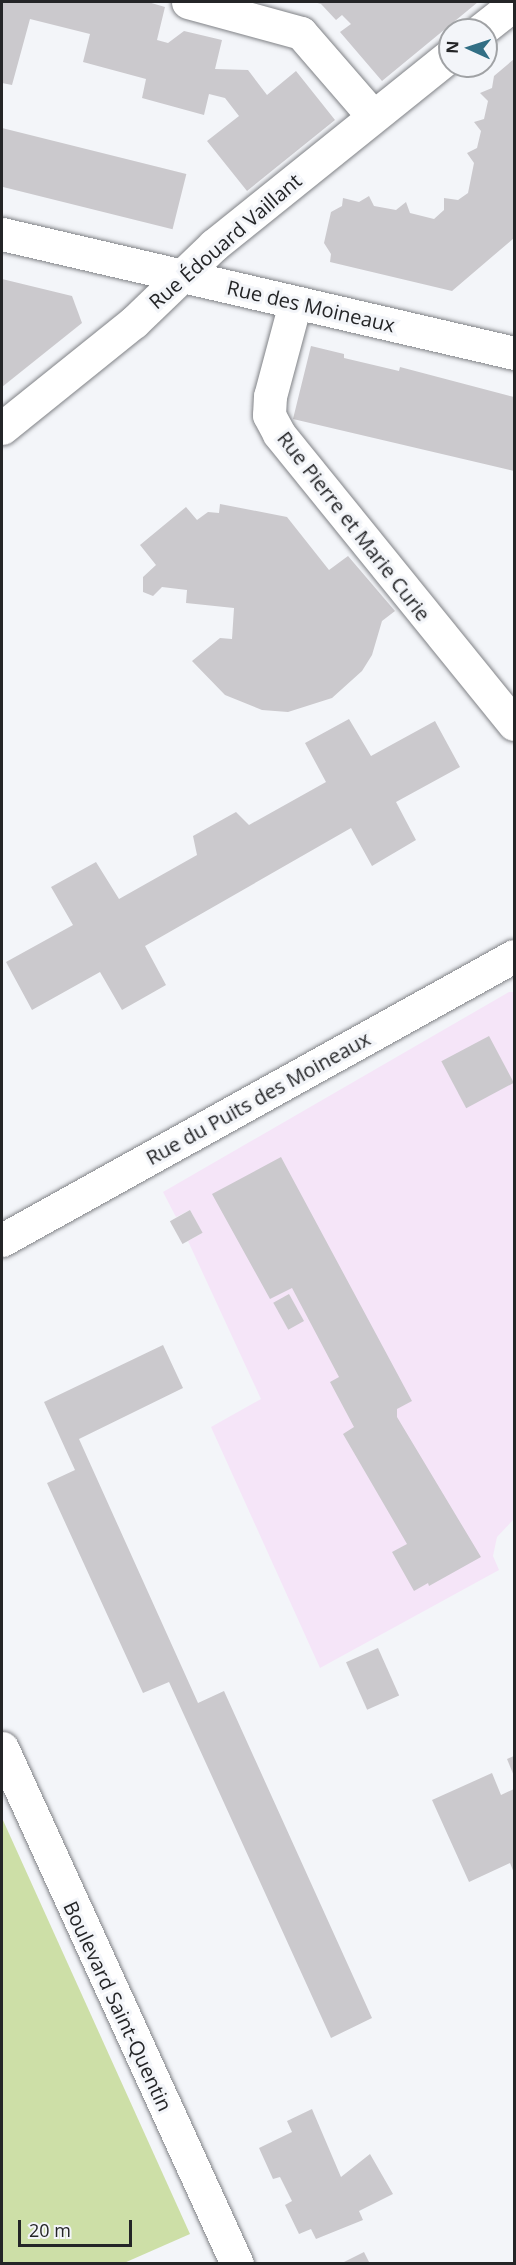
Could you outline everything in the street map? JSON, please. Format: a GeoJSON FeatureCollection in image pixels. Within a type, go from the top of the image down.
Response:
{"type":"FeatureCollection","features":[{"type":"Feature","properties":{"kind":"street"},"geometry":{"type":"LineString","coordinates":[[188,2],[301,33],[373,116]]}},
{"type":"Feature","properties":{"kind":"street"},"geometry":{"type":"LineString","coordinates":[[496,18],[514,4]]}},
{"type":"Feature","properties":{"kind":"street","name":"Rue Édouard Vaillant"},"geometry":{"type":"LineString","coordinates":[[2,428],[134,322],[178,276],[438,65]]}},
{"type":"Feature","properties":{"kind":"street","name":"Rue des Moineaux"},"geometry":{"type":"LineString","coordinates":[[2,234],[514,353]]}},
{"type":"Feature","properties":{"kind":"street","name":"Rue Pierre et Marie Curie"},"geometry":{"type":"LineString","coordinates":[[295,303],[270,396],[270,415],[279,434],[514,724]]}},
{"type":"Feature","properties":{"kind":"street","name":"Rue du Puits des Moineaux"},"geometry":{"type":"LineString","coordinates":[[2,1240],[514,956]]}},
{"type":"Feature","properties":{"kind":"street","name":"Boulevard Saint-Quentin"},"geometry":{"type":"LineString","coordinates":[[2,1748],[237,2264]]}},
{"type":"Feature","properties":{"kind":"shaded area"},"geometry":{"type":"Polygon","coordinates":[[[509,992],[514,992],[514,1519],[497,1537],[493,1556],[499,1570],[320,1668],[211,1427],[261,1399],[188,1241],[202,1233],[190,1210],[176,1217],[163,1192],[509,992]]]}},
{"type":"Feature","properties":{"kind":"green space"},"geometry":{"type":"Polygon","coordinates":[[[2,1818],[190,2234],[124,2263],[2,2263],[2,1818]]]}},
{"type":"Feature","properties":{"kind":"building"},"geometry":{"type":"Polygon","coordinates":[[[2,2],[148,2],[165,7],[157,40],[168,43],[184,31],[222,40],[215,69],[248,70],[267,95],[296,71],[335,120],[247,191],[207,141],[239,116],[225,98],[209,94],[204,115],[142,98],[146,79],[83,62],[90,34],[30,19],[12,85],[2,83],[2,2]]]}},
{"type":"Feature","properties":{"kind":"building"},"geometry":{"type":"Polygon","coordinates":[[[314,2],[478,2],[459,18],[438,18],[438,35],[382,81],[340,32],[351,24],[342,15],[336,20],[321,4],[314,2]]]}},
{"type":"Feature","properties":{"kind":"building"},"geometry":{"type":"Polygon","coordinates":[[[514,59],[514,238],[452,291],[330,262],[331,254],[324,243],[331,212],[342,206],[343,198],[359,202],[369,196],[374,206],[396,210],[406,202],[410,213],[434,219],[444,210],[444,198],[458,200],[468,193],[474,163],[467,153],[477,148],[481,131],[474,122],[484,119],[488,101],[480,93],[492,88],[494,78],[498,78],[498,73],[514,59]]]}},
{"type":"Feature","properties":{"kind":"building"},"geometry":{"type":"Polygon","coordinates":[[[2,128],[186,174],[173,229],[2,187],[2,128]]]}},
{"type":"Feature","properties":{"kind":"building"},"geometry":{"type":"Polygon","coordinates":[[[2,279],[72,296],[82,323],[2,387],[2,279]]]}},
{"type":"Feature","properties":{"kind":"building"},"geometry":{"type":"Polygon","coordinates":[[[311,346],[344,354],[344,358],[399,371],[400,367],[514,397],[514,471],[293,419],[311,346]]]}},
{"type":"Feature","properties":{"kind":"building"},"geometry":{"type":"Polygon","coordinates":[[[220,504],[287,517],[329,570],[348,556],[395,611],[382,621],[372,655],[362,671],[332,698],[288,712],[262,710],[225,695],[192,661],[220,638],[232,639],[234,608],[186,603],[187,590],[162,587],[153,596],[143,592],[143,577],[156,565],[140,545],[186,507],[197,520],[208,512],[219,513],[220,504]]]}},
{"type":"Feature","properties":{"kind":"building"},"geometry":{"type":"Polygon","coordinates":[[[349,719],[371,756],[435,721],[460,767],[396,802],[416,840],[372,866],[351,828],[145,946],[166,985],[122,1010],[100,972],[32,1010],[6,962],[73,925],[51,887],[96,862],[119,899],[197,855],[193,836],[236,812],[249,825],[326,782],[305,743],[349,719]]]}},
{"type":"Feature","properties":{"kind":"building"},"geometry":{"type":"Polygon","coordinates":[[[489,1036],[514,1083],[466,1108],[441,1061],[489,1036]]]}},
{"type":"Feature","properties":{"kind":"building"},"geometry":{"type":"Polygon","coordinates":[[[281,1157],[412,1401],[397,1409],[397,1417],[481,1557],[429,1586],[428,1583],[414,1591],[392,1552],[407,1544],[343,1434],[354,1427],[330,1382],[339,1377],[292,1288],[270,1299],[212,1194],[281,1157]]]}},
{"type":"Feature","properties":{"kind":"building"},"geometry":{"type":"Polygon","coordinates":[[[190,1210],[203,1233],[182,1244],[170,1221],[190,1210]]]}},
{"type":"Feature","properties":{"kind":"building"},"geometry":{"type":"Polygon","coordinates":[[[289,1294],[304,1321],[288,1330],[273,1303],[289,1294]]]}},
{"type":"Feature","properties":{"kind":"building"},"geometry":{"type":"Polygon","coordinates":[[[163,1345],[183,1388],[79,1439],[198,1703],[224,1691],[372,2018],[331,2038],[169,1682],[143,1693],[47,1483],[75,1470],[44,1402],[163,1345]]]}},
{"type":"Feature","properties":{"kind":"building"},"geometry":{"type":"Polygon","coordinates":[[[378,1648],[399,1696],[367,1710],[346,1662],[378,1648]]]}},
{"type":"Feature","properties":{"kind":"building"},"geometry":{"type":"Polygon","coordinates":[[[514,1756],[514,1776],[507,1759],[514,1756]]]}},
{"type":"Feature","properties":{"kind":"building"},"geometry":{"type":"Polygon","coordinates":[[[492,1773],[501,1795],[514,1789],[514,1873],[510,1863],[469,1882],[432,1800],[492,1773]]]}},
{"type":"Feature","properties":{"kind":"building"},"geometry":{"type":"Polygon","coordinates":[[[312,2109],[341,2177],[370,2154],[393,2194],[359,2211],[363,2220],[316,2239],[311,2229],[299,2234],[285,2205],[292,2201],[280,2177],[273,2179],[259,2148],[292,2132],[287,2121],[312,2109]]]}},
{"type":"Feature","properties":{"kind":"building"},"geometry":{"type":"Polygon","coordinates":[[[364,2252],[370,2264],[340,2264],[364,2252]]]}}]}
